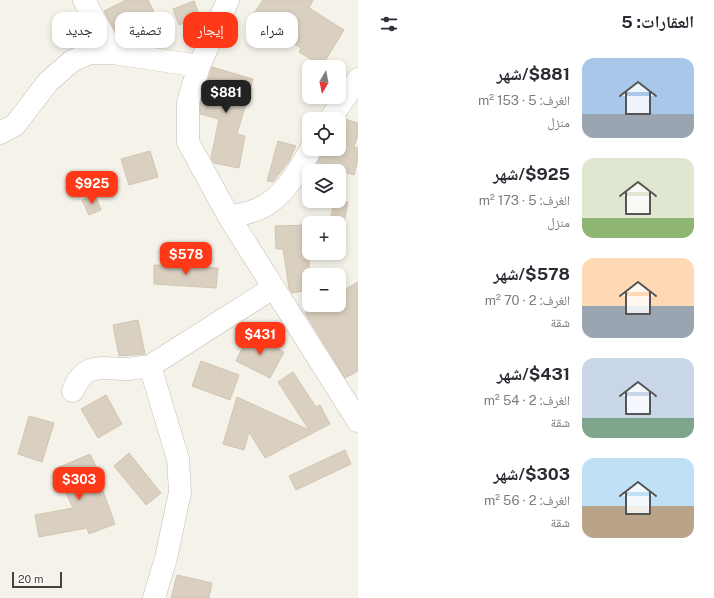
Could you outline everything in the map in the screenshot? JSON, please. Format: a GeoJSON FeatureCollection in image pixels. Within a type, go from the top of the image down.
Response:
{"type":"FeatureCollection","features":[{"type":"Feature","properties":{"kind":"street"},"geometry":{"type":"LineString","coordinates":[[84,0],[113,53]]}},
{"type":"Feature","properties":{"kind":"street"},"geometry":{"type":"LineString","coordinates":[[228,0],[199,66],[188,102],[188,142],[229,217],[358,421]]}},
{"type":"Feature","properties":{"kind":"street"},"geometry":{"type":"LineString","coordinates":[[0,133],[15,125],[48,82],[72,61],[90,53],[113,53],[199,66]]}},
{"type":"Feature","properties":{"kind":"street"},"geometry":{"type":"LineString","coordinates":[[335,112],[358,79]]}},
{"type":"Feature","properties":{"kind":"street"},"geometry":{"type":"LineString","coordinates":[[229,217],[254,211],[277,197],[294,177],[307,156]]}},
{"type":"Feature","properties":{"kind":"street"},"geometry":{"type":"LineString","coordinates":[[72,391],[77,380],[86,372],[99,367],[129,369],[150,366],[273,288]]}},
{"type":"Feature","properties":{"kind":"street"},"geometry":{"type":"LineString","coordinates":[[150,366],[178,459],[180,492],[166,558],[154,598]]}},
{"type":"Feature","properties":{"kind":"building"},"geometry":{"type":"Polygon","coordinates":[[[126,0],[148,0],[154,12],[115,12],[115,31],[107,16],[107,12],[104,11],[126,0]]]}},
{"type":"Feature","properties":{"kind":"building"},"geometry":{"type":"Polygon","coordinates":[[[263,0],[313,0],[309,8],[344,30],[326,60],[312,60],[299,52],[301,48],[298,46],[298,12],[255,12],[263,0]]]}},
{"type":"Feature","properties":{"kind":"building"},"geometry":{"type":"Polygon","coordinates":[[[194,1],[198,12],[183,12],[183,23],[179,25],[173,9],[194,1]]]}},
{"type":"Feature","properties":{"kind":"building"},"geometry":{"type":"Polygon","coordinates":[[[212,67],[253,79],[237,134],[245,136],[239,168],[214,163],[211,158],[219,119],[200,114],[200,104],[212,67]]]}},
{"type":"Feature","properties":{"kind":"building"},"geometry":{"type":"Polygon","coordinates":[[[346,119],[358,123],[358,135],[354,147],[358,148],[358,160],[354,175],[346,173],[346,164],[317,164],[320,156],[346,156],[346,119]]]}},
{"type":"Feature","properties":{"kind":"building"},"geometry":{"type":"Polygon","coordinates":[[[278,141],[296,146],[289,161],[273,182],[267,181],[278,141]]]}},
{"type":"Feature","properties":{"kind":"building"},"geometry":{"type":"Polygon","coordinates":[[[150,151],[158,177],[129,185],[121,159],[150,151]]]}},
{"type":"Feature","properties":{"kind":"building"},"geometry":{"type":"Polygon","coordinates":[[[95,195],[101,210],[89,215],[82,200],[95,195]]]}},
{"type":"Feature","properties":{"kind":"building"},"geometry":{"type":"Polygon","coordinates":[[[346,202],[348,202],[345,216],[331,216],[333,208],[346,208],[346,202]]]}},
{"type":"Feature","properties":{"kind":"building"},"geometry":{"type":"Polygon","coordinates":[[[302,225],[302,260],[309,260],[309,268],[302,268],[302,291],[292,293],[289,288],[283,249],[276,249],[275,226],[302,225]]]}},
{"type":"Feature","properties":{"kind":"building"},"geometry":{"type":"Polygon","coordinates":[[[154,265],[218,268],[216,288],[154,284],[154,265]]]}},
{"type":"Feature","properties":{"kind":"building"},"geometry":{"type":"Polygon","coordinates":[[[358,282],[358,371],[345,378],[305,313],[346,312],[346,289],[358,282]]]}},
{"type":"Feature","properties":{"kind":"building"},"geometry":{"type":"Polygon","coordinates":[[[138,320],[145,354],[119,356],[113,325],[138,320]]]}},
{"type":"Feature","properties":{"kind":"building"},"geometry":{"type":"Polygon","coordinates":[[[249,334],[284,352],[270,378],[236,361],[249,334]]]}},
{"type":"Feature","properties":{"kind":"building"},"geometry":{"type":"Polygon","coordinates":[[[201,361],[239,375],[230,400],[192,386],[201,361]]]}},
{"type":"Feature","properties":{"kind":"building"},"geometry":{"type":"Polygon","coordinates":[[[293,372],[316,407],[320,405],[330,424],[265,458],[249,432],[244,450],[223,444],[237,397],[309,430],[278,382],[293,372]]]}},
{"type":"Feature","properties":{"kind":"building"},"geometry":{"type":"Polygon","coordinates":[[[106,395],[122,424],[98,438],[81,409],[106,395]]]}},
{"type":"Feature","properties":{"kind":"building"},"geometry":{"type":"Polygon","coordinates":[[[29,416],[54,423],[42,462],[18,454],[29,416]]]}},
{"type":"Feature","properties":{"kind":"building"},"geometry":{"type":"Polygon","coordinates":[[[345,450],[351,464],[296,490],[289,476],[345,450]]]}},
{"type":"Feature","properties":{"kind":"building"},"geometry":{"type":"Polygon","coordinates":[[[129,453],[161,493],[146,505],[114,466],[129,453]]]}},
{"type":"Feature","properties":{"kind":"building"},"geometry":{"type":"Polygon","coordinates":[[[90,454],[102,479],[99,480],[115,524],[89,534],[87,528],[39,537],[35,515],[73,508],[55,469],[90,454]]]}},
{"type":"Feature","properties":{"kind":"building"},"geometry":{"type":"Polygon","coordinates":[[[177,575],[212,583],[209,598],[171,598],[177,575]]]}}]}
